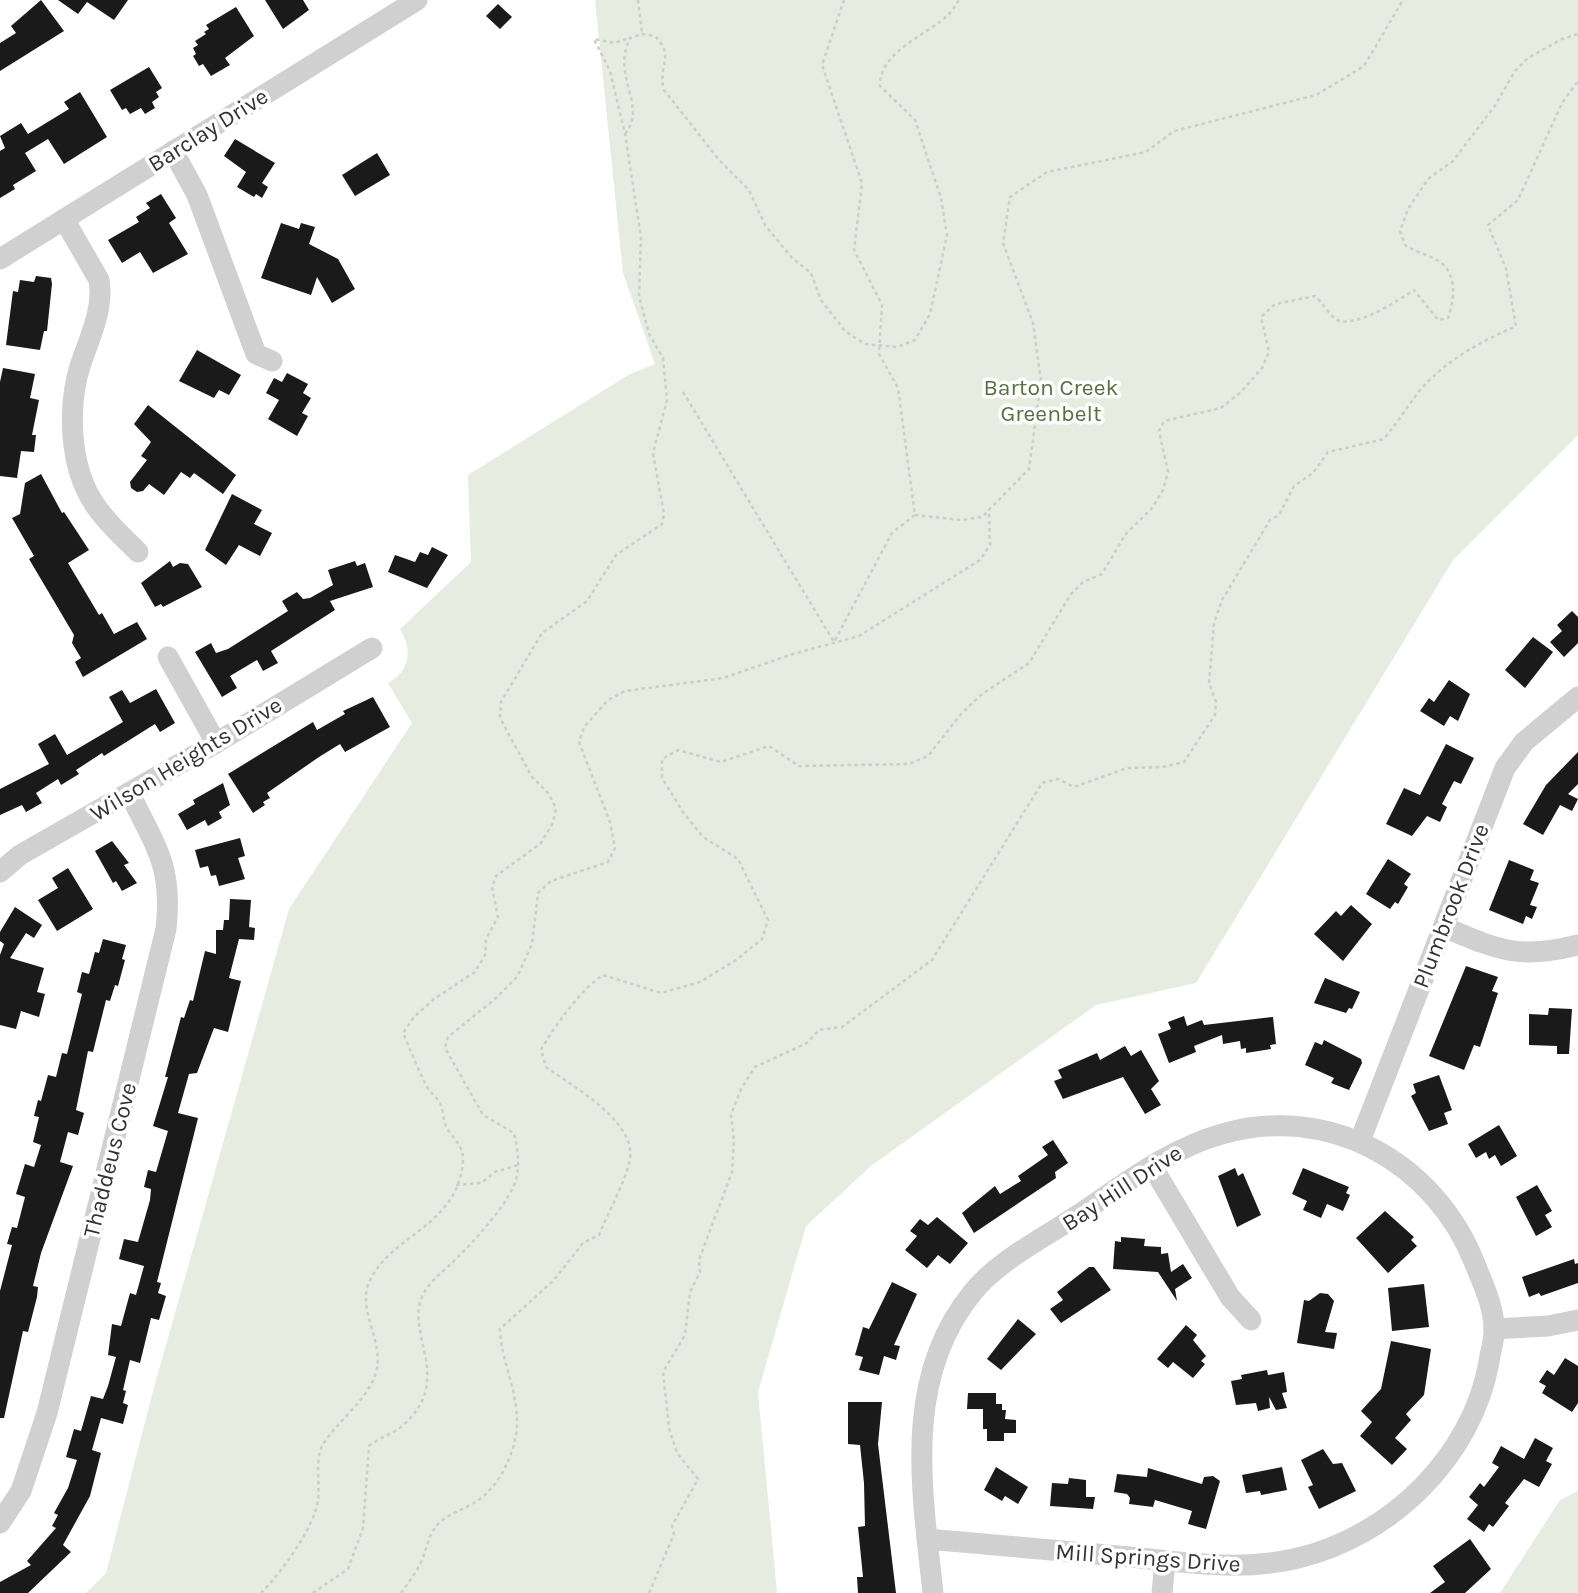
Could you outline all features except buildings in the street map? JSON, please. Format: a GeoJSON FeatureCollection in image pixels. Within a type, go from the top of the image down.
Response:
{"type":"FeatureCollection","features":[{"type":"Feature","properties":{"kind":"street","name":"Barclay Drive"},"geometry":{"type":"LineString","coordinates":[[0,259],[417,0]]}},
{"type":"Feature","properties":{"kind":"street"},"geometry":{"type":"LineString","coordinates":[[173,151],[197,195],[257,354],[272,361]]}},
{"type":"Feature","properties":{"kind":"street"},"geometry":{"type":"LineString","coordinates":[[64,219],[99,280],[100,289],[99,310],[78,370],[73,432],[79,471],[93,503],[138,552]]}},
{"type":"Feature","properties":{"kind":"street","name":"Wilson Heights Drive"},"geometry":{"type":"LineString","coordinates":[[0,872],[20,855],[130,794],[372,648]]}},
{"type":"Feature","properties":{"kind":"street"},"geometry":{"type":"LineString","coordinates":[[168,657],[216,743]]}},
{"type":"Feature","properties":{"kind":"street","name":"Plumbrook Drive"},"geometry":{"type":"LineString","coordinates":[[1360,1141],[1505,768],[1524,742],[1578,697]]}},
{"type":"Feature","properties":{"kind":"street","name":"Thaddeus Cove"},"geometry":{"type":"LineString","coordinates":[[0,1523],[21,1491],[47,1413],[166,929],[170,895],[167,870],[130,794]]}},
{"type":"Feature","properties":{"kind":"street"},"geometry":{"type":"LineString","coordinates":[[1444,927],[1499,950],[1530,954],[1578,945]]}},
{"type":"Feature","properties":{"kind":"street","name":"Bay Hill Drive"},"geometry":{"type":"LineString","coordinates":[[933,1593],[921,1429],[928,1376],[951,1323],[975,1289],[1007,1263],[1186,1146],[1224,1133],[1268,1126],[1313,1128],[1360,1141],[1408,1168],[1444,1207],[1468,1246],[1486,1290],[1494,1329]]}},
{"type":"Feature","properties":{"kind":"street"},"geometry":{"type":"LineString","coordinates":[[1152,1166],[1230,1297],[1251,1320]]}},
{"type":"Feature","properties":{"kind":"street"},"geometry":{"type":"LineString","coordinates":[[1494,1329],[1578,1320]]}},
{"type":"Feature","properties":{"kind":"street","name":"Mill Springs Drive"},"geometry":{"type":"LineString","coordinates":[[927,1539],[1242,1567],[1299,1558],[1350,1540],[1394,1513],[1451,1454],[1471,1419],[1486,1376],[1494,1329]]}},
{"type":"Feature","properties":{"kind":"street"},"geometry":{"type":"LineString","coordinates":[[1162,1593],[1165,1560]]}},
{"type":"Feature","properties":{"kind":"path"},"geometry":{"type":"LineString","coordinates":[[638,0],[637,13],[642,34]]}},
{"type":"Feature","properties":{"kind":"path"},"geometry":{"type":"LineString","coordinates":[[844,0],[822,65],[862,183],[854,250],[882,305],[879,354],[898,388],[915,515]]}},
{"type":"Feature","properties":{"kind":"path"},"geometry":{"type":"LineString","coordinates":[[261,1593],[299,1545],[312,1521],[318,1502],[321,1449],[368,1389],[377,1370],[373,1326],[366,1303],[368,1285],[392,1253],[438,1216],[456,1185],[463,1159],[458,1139],[446,1126],[440,1102],[428,1090],[403,1033],[414,1017],[434,999],[475,972],[485,955],[486,939],[498,917],[492,887],[496,876],[541,843],[553,823],[556,809],[549,794],[532,777],[508,733],[500,717],[501,702],[542,633],[587,601],[616,555],[662,524],[664,514],[653,453],[667,400],[663,358],[649,334],[639,296],[640,237],[625,134],[610,71],[594,39],[614,43],[642,34],[655,36],[664,45],[667,56],[661,77],[664,90],[719,160],[749,190],[771,233],[792,258],[811,273],[821,300],[845,331],[865,344],[897,347],[915,340],[929,314],[947,235],[941,198],[915,120],[880,86],[879,74],[890,60],[951,13],[959,0]]}},
{"type":"Feature","properties":{"kind":"path"},"geometry":{"type":"LineString","coordinates":[[834,642],[892,533],[915,515],[961,520],[982,517],[1029,469],[1041,381],[1033,323],[1003,243],[1010,197],[1047,172],[1146,152],[1174,131],[1316,95],[1364,66],[1403,0]]}},
{"type":"Feature","properties":{"kind":"path"},"geometry":{"type":"LineString","coordinates":[[401,1593],[423,1560],[428,1537],[440,1522],[479,1500],[498,1479],[511,1457],[517,1423],[511,1379],[500,1345],[500,1329],[554,1280],[583,1243],[599,1235],[630,1158],[626,1134],[595,1098],[546,1067],[541,1050],[553,1029],[570,1012],[586,985],[603,975],[661,993],[700,982],[736,960],[762,939],[768,919],[737,859],[703,837],[683,812],[662,778],[662,759],[678,750],[721,762],[769,746],[799,766],[909,764],[928,756],[961,714],[982,694],[1029,663],[1071,594],[1083,582],[1102,573],[1125,535],[1152,508],[1163,490],[1168,472],[1159,431],[1164,421],[1220,408],[1241,392],[1262,368],[1269,352],[1261,317],[1275,304],[1315,296],[1335,319],[1349,322],[1386,308],[1414,290],[1438,320],[1448,318],[1455,299],[1451,278],[1441,262],[1405,245],[1400,231],[1408,209],[1429,179],[1453,161],[1494,107],[1515,71],[1528,58],[1562,39],[1578,34]]}},
{"type":"Feature","properties":{"kind":"path"},"geometry":{"type":"LineString","coordinates":[[625,134],[633,120],[623,60],[630,38]]}},
{"type":"Feature","properties":{"kind":"path"},"geometry":{"type":"LineString","coordinates":[[649,1593],[674,1534],[672,1526],[698,1479],[677,1453],[669,1428],[663,1372],[685,1335],[690,1292],[700,1272],[699,1260],[732,1172],[734,1140],[731,1115],[741,1089],[755,1067],[807,1043],[819,1030],[842,1027],[932,960],[1042,783],[1058,779],[1074,787],[1127,768],[1163,767],[1184,762],[1215,715],[1216,702],[1209,682],[1214,622],[1222,600],[1270,520],[1279,515],[1294,486],[1313,472],[1328,452],[1384,439],[1418,393],[1447,365],[1484,341],[1516,326],[1506,269],[1488,225],[1518,200],[1558,112],[1578,80]]}},
{"type":"Feature","properties":{"kind":"path"},"geometry":{"type":"LineString","coordinates":[[683,392],[834,642]]}},
{"type":"Feature","properties":{"kind":"path"},"geometry":{"type":"LineString","coordinates":[[313,1593],[348,1569],[363,1528],[369,1446],[382,1435],[400,1429],[417,1409],[429,1380],[420,1300],[432,1279],[458,1258],[504,1203],[517,1178],[514,1133],[483,1115],[445,1048],[448,1037],[517,977],[532,944],[538,893],[551,881],[608,862],[615,848],[610,822],[579,742],[584,727],[608,700],[625,691],[723,678],[859,636],[980,561],[990,545],[989,510]]}},
{"type":"Feature","properties":{"kind":"path"},"geometry":{"type":"LineString","coordinates":[[456,1185],[481,1182],[495,1172],[518,1165]]}},
{"type":"Feature","properties":{"kind":"green space","name":"Barton Creek Greenbelt"},"geometry":{"type":"Polygon","coordinates":[[[595,0],[1578,0],[1578,435],[1453,560],[1196,983],[1096,1005],[872,1165],[806,1226],[758,1392],[777,1593],[86,1593],[106,1573],[153,1391],[289,909],[412,723],[388,683],[401,672],[407,659],[407,644],[400,629],[471,562],[468,475],[630,374],[655,364],[623,273],[595,0]]]}},
{"type":"Feature","properties":{"kind":"green space"},"geometry":{"type":"Polygon","coordinates":[[[1578,1491],[1578,1593],[1500,1593],[1560,1500],[1578,1491]]]}}]}
